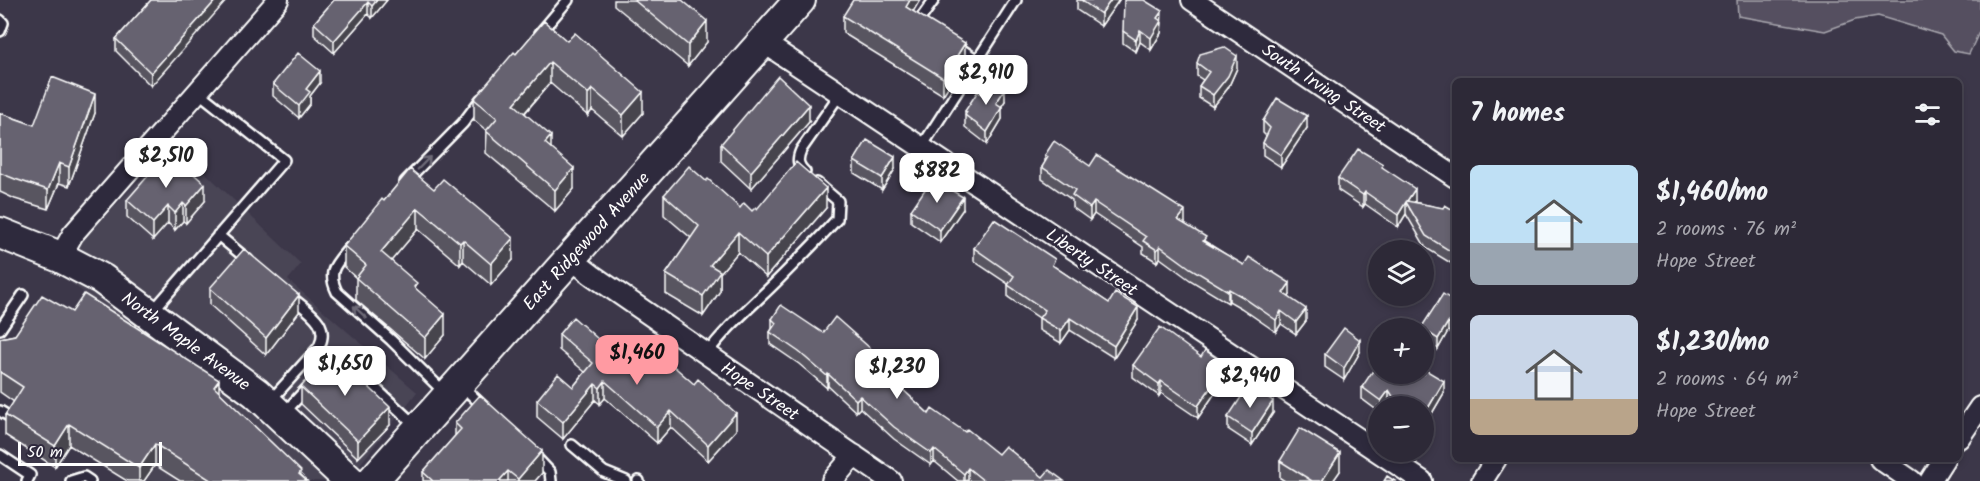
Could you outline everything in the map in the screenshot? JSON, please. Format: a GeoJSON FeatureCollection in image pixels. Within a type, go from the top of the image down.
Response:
{"type":"FeatureCollection","features":[{"type":"Feature","properties":{"kind":"main road","name":"East Ridgewood Avenue"},"geometry":{"type":"LineString","coordinates":[[372,481],[800,0]]}},
{"type":"Feature","properties":{"kind":"main road","name":"North Maple Avenue"},"geometry":{"type":"LineString","coordinates":[[0,233],[60,257],[102,279],[228,370],[275,410],[350,481]]}},
{"type":"Feature","properties":{"kind":"street"},"geometry":{"type":"LineString","coordinates":[[60,257],[73,234],[278,0]]}},
{"type":"Feature","properties":{"kind":"street","name":"South Irving Street"},"geometry":{"type":"LineString","coordinates":[[1200,2],[1452,175]]}},
{"type":"Feature","properties":{"kind":"street","name":"Liberty Street"},"geometry":{"type":"LineString","coordinates":[[763,42],[1422,481]]}},
{"type":"Feature","properties":{"kind":"street","name":"Hope Street"},"geometry":{"type":"LineString","coordinates":[[570,258],[706,355],[891,481]]}},
{"type":"Feature","properties":{"kind":"street"},"geometry":{"type":"LineString","coordinates":[[1962,434],[1980,407]]}},
{"type":"Feature","properties":{"kind":"street"},"geometry":{"type":"LineString","coordinates":[[832,481],[854,455]]}},
{"type":"Feature","properties":{"kind":"street"},"geometry":{"type":"LineString","coordinates":[[1482,481],[1494,462]]}},
{"type":"Feature","properties":{"kind":"street"},"geometry":{"type":"LineString","coordinates":[[1884,462],[1912,481]]}},
{"type":"Feature","properties":{"kind":"street"},"geometry":{"type":"LineString","coordinates":[[1930,481],[1942,462]]}},
{"type":"Feature","properties":{"kind":"lane"},"geometry":{"type":"LineString","coordinates":[[534,40],[568,0]]}},
{"type":"Feature","properties":{"kind":"lane"},"geometry":{"type":"LineString","coordinates":[[929,28],[919,21],[934,0]]}},
{"type":"Feature","properties":{"kind":"lane"},"geometry":{"type":"LineString","coordinates":[[921,148],[1011,2]]}},
{"type":"Feature","properties":{"kind":"lane"},"geometry":{"type":"LineString","coordinates":[[0,20],[3,23],[0,32]]}},
{"type":"Feature","properties":{"kind":"lane"},"geometry":{"type":"LineString","coordinates":[[948,40],[977,60]]}},
{"type":"Feature","properties":{"kind":"lane"},"geometry":{"type":"LineString","coordinates":[[399,189],[463,123],[488,91]]}},
{"type":"Feature","properties":{"kind":"lane"},"geometry":{"type":"LineString","coordinates":[[150,314],[284,160],[198,92]]}},
{"type":"Feature","properties":{"kind":"lane"},"geometry":{"type":"LineString","coordinates":[[706,355],[717,339],[837,219],[838,201],[799,167],[798,159],[801,150],[840,94]]}},
{"type":"Feature","properties":{"kind":"lane"},"geometry":{"type":"LineString","coordinates":[[218,235],[252,264]]}},
{"type":"Feature","properties":{"kind":"lane"},"geometry":{"type":"LineString","coordinates":[[355,242],[333,268],[332,281],[337,292],[391,340],[454,390],[489,412]]}},
{"type":"Feature","properties":{"kind":"lane"},"geometry":{"type":"LineString","coordinates":[[275,410],[319,347],[324,332],[320,321],[286,293]]}},
{"type":"Feature","properties":{"kind":"lane"},"geometry":{"type":"LineString","coordinates":[[0,329],[23,295]]}},
{"type":"Feature","properties":{"kind":"lane"},"geometry":{"type":"LineString","coordinates":[[324,369],[332,360],[340,358],[345,360],[419,429]]}},
{"type":"Feature","properties":{"kind":"lane"},"geometry":{"type":"LineString","coordinates":[[275,410],[316,378]]}},
{"type":"Feature","properties":{"kind":"lane"},"geometry":{"type":"LineString","coordinates":[[0,411],[10,417]]}},
{"type":"Feature","properties":{"kind":"lane"},"geometry":{"type":"LineString","coordinates":[[572,445],[604,472],[626,481]]}},
{"type":"Feature","properties":{"kind":"lane"},"geometry":{"type":"LineString","coordinates":[[529,450],[550,472],[551,481]]}},
{"type":"Feature","properties":{"kind":"lane"},"geometry":{"type":"LineString","coordinates":[[0,455],[30,475],[27,481]]}},
{"type":"Feature","properties":{"kind":"lane"},"geometry":{"type":"LineString","coordinates":[[71,481],[87,479]]}},
{"type":"Feature","properties":{"kind":"shaded area"},"geometry":{"type":"Polygon","coordinates":[[[1737,0],[1980,0],[1980,30],[1969,54],[1954,51],[1941,35],[1878,16],[1855,20],[1825,31],[1738,16],[1737,0]]]}},
{"type":"Feature","properties":{"kind":"shaded area"},"geometry":{"type":"Polygon","coordinates":[[[174,143],[301,264],[288,280],[417,392],[347,481],[146,481],[210,383],[54,271],[174,143]]]}},
{"type":"Feature","properties":{"kind":"building"},"geometry":{"type":"Polygon","coordinates":[[[151,0],[216,0],[151,73],[116,39],[151,0]]]}},
{"type":"Feature","properties":{"kind":"building"},"geometry":{"type":"Polygon","coordinates":[[[334,0],[377,0],[372,6],[368,2],[334,41],[314,23],[334,0]]]}},
{"type":"Feature","properties":{"kind":"building"},"geometry":{"type":"Polygon","coordinates":[[[634,0],[682,0],[707,21],[688,45],[634,0]]]}},
{"type":"Feature","properties":{"kind":"building"},"geometry":{"type":"Polygon","coordinates":[[[853,0],[910,0],[906,7],[965,43],[943,78],[843,16],[853,0]]]}},
{"type":"Feature","properties":{"kind":"building"},"geometry":{"type":"Polygon","coordinates":[[[1081,0],[1111,0],[1101,14],[1081,0]]]}},
{"type":"Feature","properties":{"kind":"building"},"geometry":{"type":"Polygon","coordinates":[[[1124,0],[1144,0],[1162,11],[1157,18],[1161,21],[1151,38],[1140,30],[1136,40],[1123,31],[1124,0]]]}},
{"type":"Feature","properties":{"kind":"building"},"geometry":{"type":"Polygon","coordinates":[[[544,21],[567,41],[575,33],[643,92],[623,115],[592,89],[588,94],[550,62],[514,104],[551,136],[545,143],[574,168],[555,190],[486,131],[497,118],[474,99],[544,21]]]}},
{"type":"Feature","properties":{"kind":"building"},"geometry":{"type":"Polygon","coordinates":[[[1224,47],[1237,56],[1228,76],[1213,95],[1199,86],[1209,72],[1197,63],[1200,54],[1224,47]]]}},
{"type":"Feature","properties":{"kind":"building"},"geometry":{"type":"Polygon","coordinates":[[[298,53],[320,71],[306,89],[310,92],[299,106],[273,84],[298,53]]]}},
{"type":"Feature","properties":{"kind":"building"},"geometry":{"type":"Polygon","coordinates":[[[778,76],[809,105],[751,172],[721,144],[778,76]]]}},
{"type":"Feature","properties":{"kind":"building"},"geometry":{"type":"Polygon","coordinates":[[[52,77],[95,94],[69,167],[59,163],[48,190],[0,173],[0,113],[34,125],[52,77]]]}},
{"type":"Feature","properties":{"kind":"building"},"geometry":{"type":"Polygon","coordinates":[[[991,79],[1005,89],[996,103],[1002,107],[987,132],[965,115],[967,112],[965,111],[978,91],[981,94],[991,79]]]}},
{"type":"Feature","properties":{"kind":"building"},"geometry":{"type":"Polygon","coordinates":[[[1277,98],[1307,116],[1281,155],[1263,143],[1270,128],[1263,121],[1277,98]]]}},
{"type":"Feature","properties":{"kind":"building"},"geometry":{"type":"Polygon","coordinates":[[[867,140],[895,157],[882,178],[854,161],[867,140]]]}},
{"type":"Feature","properties":{"kind":"building"},"geometry":{"type":"Polygon","coordinates":[[[1054,141],[1090,166],[1097,155],[1185,211],[1178,220],[1206,237],[1203,241],[1244,265],[1249,257],[1290,283],[1283,293],[1306,309],[1296,322],[1281,311],[1276,320],[1241,296],[1229,289],[1228,291],[1190,268],[1160,246],[1157,250],[1143,241],[1146,237],[1094,202],[1090,208],[1072,195],[1075,190],[1042,167],[1048,157],[1045,155],[1054,141]]]}},
{"type":"Feature","properties":{"kind":"building"},"geometry":{"type":"Polygon","coordinates":[[[1358,149],[1383,164],[1382,167],[1415,189],[1407,201],[1443,208],[1445,205],[1452,209],[1452,252],[1426,236],[1406,202],[1398,215],[1365,192],[1363,195],[1338,178],[1358,149]]]}},
{"type":"Feature","properties":{"kind":"building"},"geometry":{"type":"Polygon","coordinates":[[[169,152],[205,184],[186,206],[183,203],[175,213],[168,206],[153,223],[127,200],[169,152]]]}},
{"type":"Feature","properties":{"kind":"building"},"geometry":{"type":"Polygon","coordinates":[[[796,162],[826,188],[766,257],[738,232],[710,265],[720,271],[703,296],[666,274],[699,226],[664,195],[689,166],[706,181],[708,179],[740,208],[744,203],[752,211],[756,207],[757,209],[796,162]]]}},
{"type":"Feature","properties":{"kind":"building"},"geometry":{"type":"Polygon","coordinates":[[[410,169],[434,189],[443,179],[513,238],[491,264],[463,240],[460,243],[418,208],[381,252],[417,283],[414,287],[445,314],[425,338],[356,278],[366,265],[344,246],[410,169]]]}},
{"type":"Feature","properties":{"kind":"building"},"geometry":{"type":"Polygon","coordinates":[[[932,179],[963,197],[940,230],[911,210],[932,179]]]}},
{"type":"Feature","properties":{"kind":"building"},"geometry":{"type":"Polygon","coordinates":[[[994,219],[1055,259],[1052,265],[1109,303],[1115,293],[1138,307],[1114,346],[1070,318],[1061,331],[1039,318],[1045,310],[1008,285],[1014,276],[974,248],[994,219]]]}},
{"type":"Feature","properties":{"kind":"building"},"geometry":{"type":"Polygon","coordinates":[[[244,249],[299,295],[266,338],[210,288],[244,249]]]}},
{"type":"Feature","properties":{"kind":"building"},"geometry":{"type":"Polygon","coordinates":[[[84,294],[219,380],[214,387],[301,471],[299,474],[307,481],[212,481],[155,444],[139,468],[69,424],[55,446],[5,415],[23,387],[0,372],[0,338],[15,335],[42,295],[72,312],[84,294]]]}},
{"type":"Feature","properties":{"kind":"building"},"geometry":{"type":"Polygon","coordinates":[[[1443,294],[1452,300],[1452,324],[1448,322],[1438,339],[1434,336],[1434,318],[1427,318],[1443,294]]]}},
{"type":"Feature","properties":{"kind":"building"},"geometry":{"type":"Polygon","coordinates":[[[781,305],[823,333],[835,317],[888,364],[883,371],[929,414],[932,409],[965,432],[967,429],[998,454],[1005,446],[1043,477],[1049,470],[1064,481],[984,481],[968,468],[964,474],[934,449],[931,453],[894,427],[860,396],[856,400],[828,374],[827,376],[799,352],[770,332],[776,323],[772,319],[781,305]]]}},
{"type":"Feature","properties":{"kind":"building"},"geometry":{"type":"Polygon","coordinates":[[[573,317],[606,346],[613,337],[651,369],[662,356],[694,384],[698,379],[736,413],[708,445],[671,411],[657,427],[605,381],[600,388],[595,384],[563,422],[537,400],[558,374],[573,387],[593,363],[559,334],[573,317]]]}},
{"type":"Feature","properties":{"kind":"building"},"geometry":{"type":"Polygon","coordinates":[[[1160,327],[1201,357],[1205,350],[1226,365],[1198,406],[1161,381],[1159,384],[1133,365],[1160,327]]]}},
{"type":"Feature","properties":{"kind":"building"},"geometry":{"type":"Polygon","coordinates":[[[1344,328],[1360,340],[1344,368],[1325,354],[1344,328]]]}},
{"type":"Feature","properties":{"kind":"building"},"geometry":{"type":"Polygon","coordinates":[[[332,352],[390,407],[358,441],[301,387],[332,352]]]}},
{"type":"Feature","properties":{"kind":"building"},"geometry":{"type":"Polygon","coordinates":[[[1434,375],[1444,381],[1434,398],[1434,396],[1393,396],[1389,390],[1385,396],[1374,396],[1362,387],[1368,378],[1368,384],[1434,384],[1434,375]]]}},
{"type":"Feature","properties":{"kind":"building"},"geometry":{"type":"Polygon","coordinates":[[[1249,385],[1273,401],[1252,433],[1228,417],[1249,385]]]}},
{"type":"Feature","properties":{"kind":"building"},"geometry":{"type":"Polygon","coordinates":[[[480,395],[542,451],[518,479],[508,471],[499,481],[433,481],[423,472],[461,429],[455,423],[480,395]]]}},
{"type":"Feature","properties":{"kind":"building"},"geometry":{"type":"Polygon","coordinates":[[[1300,428],[1340,453],[1322,481],[1312,481],[1280,461],[1300,428]]]}},
{"type":"Feature","properties":{"kind":"building"},"geometry":{"type":"Polygon","coordinates":[[[1387,476],[1395,481],[1384,481],[1387,476]]]}}]}
